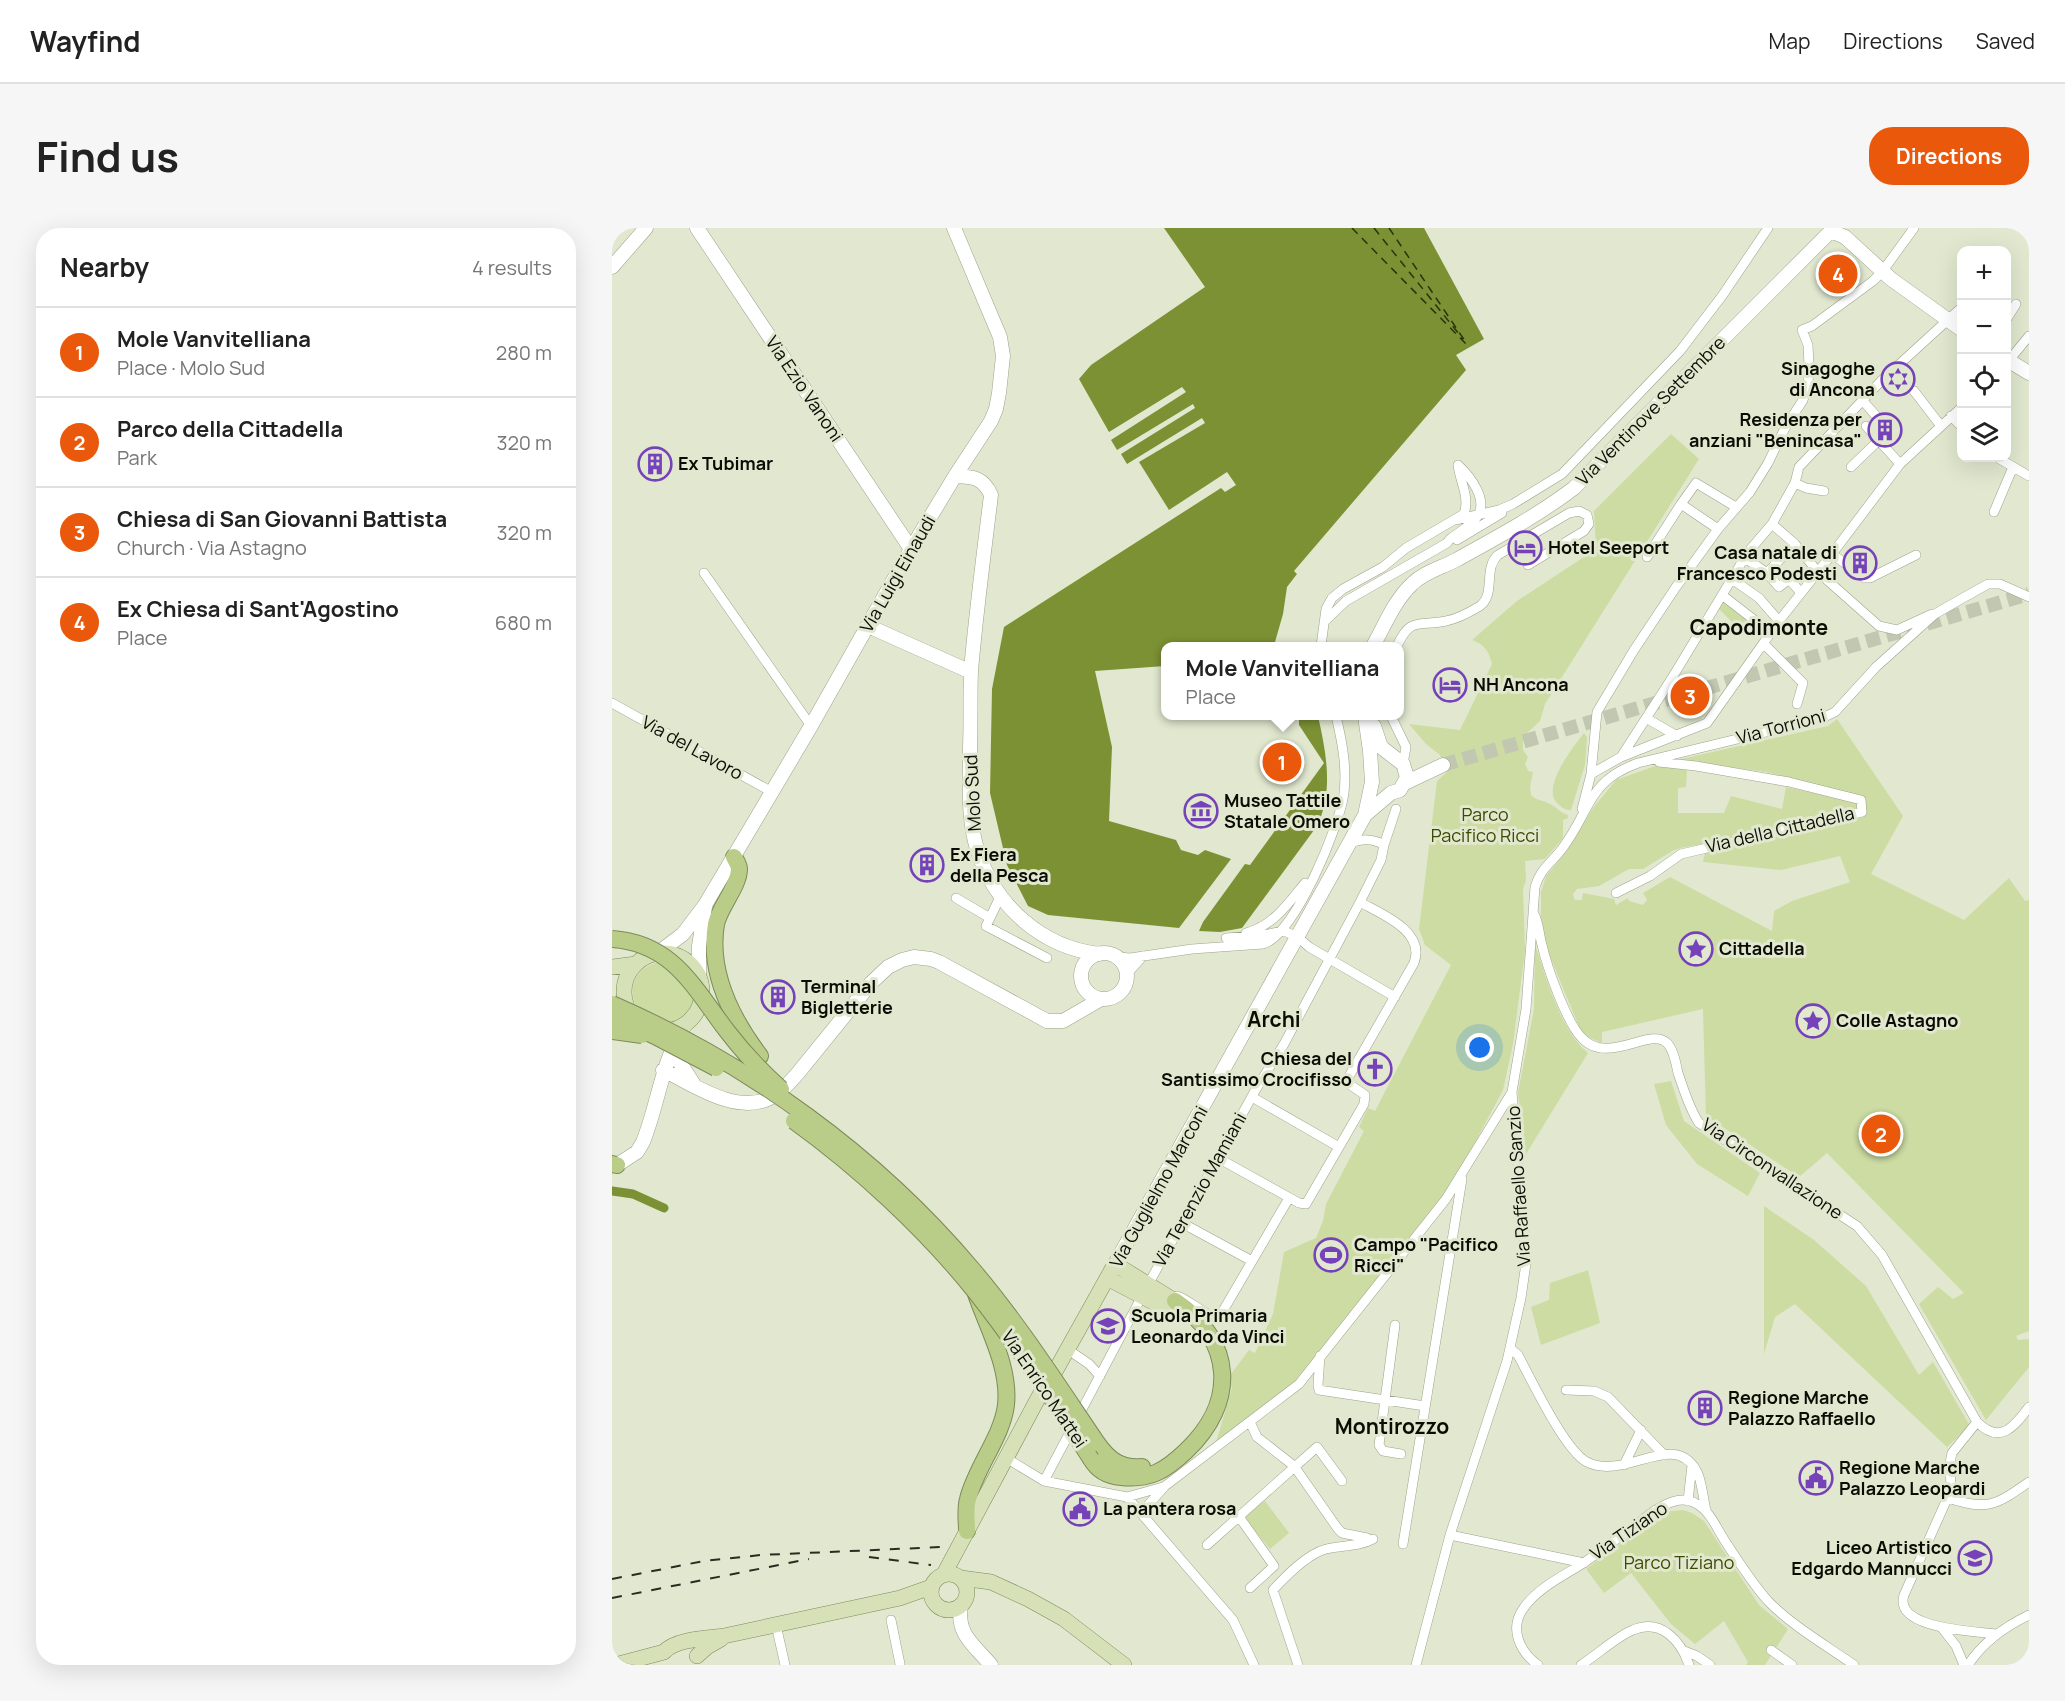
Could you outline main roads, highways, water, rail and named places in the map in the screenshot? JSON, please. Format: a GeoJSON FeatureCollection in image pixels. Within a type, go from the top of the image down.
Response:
{"type":"FeatureCollection","features":[{"type":"Feature","properties":{"kind":"highway"},"geometry":{"type":"LineString","coordinates":[[734,857],[739,867],[737,877],[720,909],[716,926],[715,951],[728,1005],[742,1031],[768,1067],[835,1136]]}},
{"type":"Feature","properties":{"kind":"highway"},"geometry":{"type":"LineString","coordinates":[[612,939],[641,944],[656,950],[669,960],[689,979],[752,1062],[835,1136]]}},
{"type":"Feature","properties":{"kind":"highway","name":"Via Enrico Mattei"},"geometry":{"type":"LineString","coordinates":[[612,1004],[716,1055],[835,1136],[882,1177],[961,1256],[1017,1327],[1104,1452],[1113,1461],[1123,1466],[1146,1467],[1162,1459],[1195,1428],[1209,1401],[1212,1373],[1206,1349],[1172,1303]]}},
{"type":"Feature","properties":{"kind":"highway","name":"Via Enrico Mattei"},"geometry":{"type":"LineString","coordinates":[[612,1016],[651,1032],[725,1074],[814,1136],[887,1198],[975,1291],[1036,1373],[1097,1467],[1108,1474],[1129,1478],[1161,1472],[1183,1454],[1212,1421],[1219,1398],[1221,1367],[1215,1343],[1197,1318],[1172,1303]]}},
{"type":"Feature","properties":{"kind":"highway"},"geometry":{"type":"LineString","coordinates":[[612,1031],[625,1034],[651,1032]]}},
{"type":"Feature","properties":{"kind":"highway"},"geometry":{"type":"LineString","coordinates":[[965,1536],[967,1500],[983,1459],[1003,1418],[1006,1389],[1003,1369],[975,1291]]}},
{"type":"Feature","properties":{"kind":"main road","name":"Via Enrico Mattei"},"geometry":{"type":"LineString","coordinates":[[612,984],[636,1020],[651,1032],[672,1030],[685,1025],[693,1018],[702,997],[699,975],[692,965],[682,958],[658,953],[636,964]]}},
{"type":"Feature","properties":{"kind":"main road"},"geometry":{"type":"LineString","coordinates":[[612,967],[636,964]]}},
{"type":"Feature","properties":{"kind":"main road"},"geometry":{"type":"LineString","coordinates":[[628,1010],[625,986],[636,964]]}},
{"type":"Feature","properties":{"kind":"main road","name":"Via Guglielmo Marconi"},"geometry":{"type":"LineString","coordinates":[[955,1576],[965,1536],[1043,1389],[1050,1384],[1056,1368],[1115,1264],[1148,1291]]}},
{"type":"Feature","properties":{"kind":"main road"},"geometry":{"type":"LineString","coordinates":[[1107,1278],[1148,1291]]}},
{"type":"Feature","properties":{"kind":"main road","name":"Via Enrico Mattei"},"geometry":{"type":"LineString","coordinates":[[1148,1291],[1172,1303]]}},
{"type":"Feature","properties":{"kind":"main road"},"geometry":{"type":"LineString","coordinates":[[1006,1590],[984,1589],[953,1609],[946,1610],[939,1607],[933,1595],[936,1579],[955,1576],[991,1582],[1064,1619],[1124,1665]]}},
{"type":"Feature","properties":{"kind":"main road"},"geometry":{"type":"LineString","coordinates":[[955,1576],[966,1588],[964,1600]]}},
{"type":"Feature","properties":{"kind":"main road"},"geometry":{"type":"LineString","coordinates":[[615,1665],[664,1659],[672,1645],[900,1598],[933,1595]]}},
{"type":"Feature","properties":{"kind":"main road"},"geometry":{"type":"LineString","coordinates":[[697,1661],[707,1647],[724,1636]]}},
{"type":"Feature","properties":{"kind":"main road"},"geometry":{"type":"LineString","coordinates":[[682,1643],[692,1647],[697,1661]]}},
{"type":"Feature","properties":{"kind":"waterway"},"geometry":{"type":"LineString","coordinates":[[612,1191],[633,1194],[664,1208]]}},
{"type":"Feature","properties":{"kind":"tunnel"},"geometry":{"type":"LineString","coordinates":[[1443,765],[2029,594]]}},
{"type":"Feature","properties":{"kind":"railway"},"geometry":{"type":"LineString","coordinates":[[612,1579],[704,1561],[761,1555],[942,1547]]}},
{"type":"Feature","properties":{"kind":"railway"},"geometry":{"type":"LineString","coordinates":[[869,1557],[931,1565]]}},
{"type":"Feature","properties":{"kind":"railway"},"geometry":{"type":"LineString","coordinates":[[612,1598],[809,1559]]}},
{"type":"Feature","properties":{"kind":"place","name":"Ex Chiesa di Sant'Agostino"},"geometry":{"type":"Point","coordinates":[1838,274]}},
{"type":"Feature","properties":{"kind":"place","name":"Sinagoghe di Ancona"},"geometry":{"type":"Point","coordinates":[1898,379]}},
{"type":"Feature","properties":{"kind":"place","name":"Residenza per anziani \"Benincasa\""},"geometry":{"type":"Point","coordinates":[1885,430]}},
{"type":"Feature","properties":{"kind":"place","name":"Ex Tubimar"},"geometry":{"type":"Point","coordinates":[655,464]}},
{"type":"Feature","properties":{"kind":"place","name":"Hotel Seeport"},"geometry":{"type":"Point","coordinates":[1525,548]}},
{"type":"Feature","properties":{"kind":"place","name":"Casa natale di Francesco Podesti"},"geometry":{"type":"Point","coordinates":[1860,563]}},
{"type":"Feature","properties":{"kind":"place","name":"NH Ancona"},"geometry":{"type":"Point","coordinates":[1450,685]}},
{"type":"Feature","properties":{"kind":"place","name":"Chiesa di San Giovanni Battista"},"geometry":{"type":"Point","coordinates":[1690,696]}},
{"type":"Feature","properties":{"kind":"place","name":"Mole Vanvitelliana"},"geometry":{"type":"Point","coordinates":[1282,762]}},
{"type":"Feature","properties":{"kind":"place","name":"Museo Tattile Statale Omero"},"geometry":{"type":"Point","coordinates":[1201,811]}},
{"type":"Feature","properties":{"kind":"place","name":"Ex Fiera della Pesca"},"geometry":{"type":"Point","coordinates":[927,865]}},
{"type":"Feature","properties":{"kind":"place","name":"Cittadella"},"geometry":{"type":"Point","coordinates":[1696,949]}},
{"type":"Feature","properties":{"kind":"place","name":"Terminal Bigletterie"},"geometry":{"type":"Point","coordinates":[778,997]}},
{"type":"Feature","properties":{"kind":"place","name":"Colle Astagno"},"geometry":{"type":"Point","coordinates":[1813,1021]}},
{"type":"Feature","properties":{"kind":"place","name":"Chiesa del Santissimo Crocifisso"},"geometry":{"type":"Point","coordinates":[1375,1069]}},
{"type":"Feature","properties":{"kind":"place","name":"Parco della Cittadella"},"geometry":{"type":"Point","coordinates":[1881,1134]}},
{"type":"Feature","properties":{"kind":"place","name":"Campo \"Pacifico Ricci\""},"geometry":{"type":"Point","coordinates":[1331,1255]}},
{"type":"Feature","properties":{"kind":"place","name":"Scuola Primaria Leonardo da Vinci"},"geometry":{"type":"Point","coordinates":[1108,1326]}},
{"type":"Feature","properties":{"kind":"place","name":"Regione Marche Palazzo Raffaello"},"geometry":{"type":"Point","coordinates":[1705,1408]}},
{"type":"Feature","properties":{"kind":"place","name":"Regione Marche Palazzo Leopardi"},"geometry":{"type":"Point","coordinates":[1816,1478]}},
{"type":"Feature","properties":{"kind":"place","name":"La pantera rosa"},"geometry":{"type":"Point","coordinates":[1080,1509]}},
{"type":"Feature","properties":{"kind":"place","name":"Liceo Artistico Edgardo Mannucci"},"geometry":{"type":"Point","coordinates":[1975,1558]}},
{"type":"Feature","properties":{"kind":"district","name":"Capodimonte"},"geometry":{"type":"Point","coordinates":[1759,628]}},
{"type":"Feature","properties":{"kind":"district","name":"Archi"},"geometry":{"type":"Point","coordinates":[1274,1020]}},
{"type":"Feature","properties":{"kind":"district","name":"Montirozzo"},"geometry":{"type":"Point","coordinates":[1392,1427]}},
{"type":"Feature","properties":{"kind":"park label","name":"Parco Pacifico Ricci"},"geometry":{"type":"Point","coordinates":[1485,825]}},
{"type":"Feature","properties":{"kind":"park label","name":"Parco Tiziano"},"geometry":{"type":"Point","coordinates":[1679,1563]}}]}
